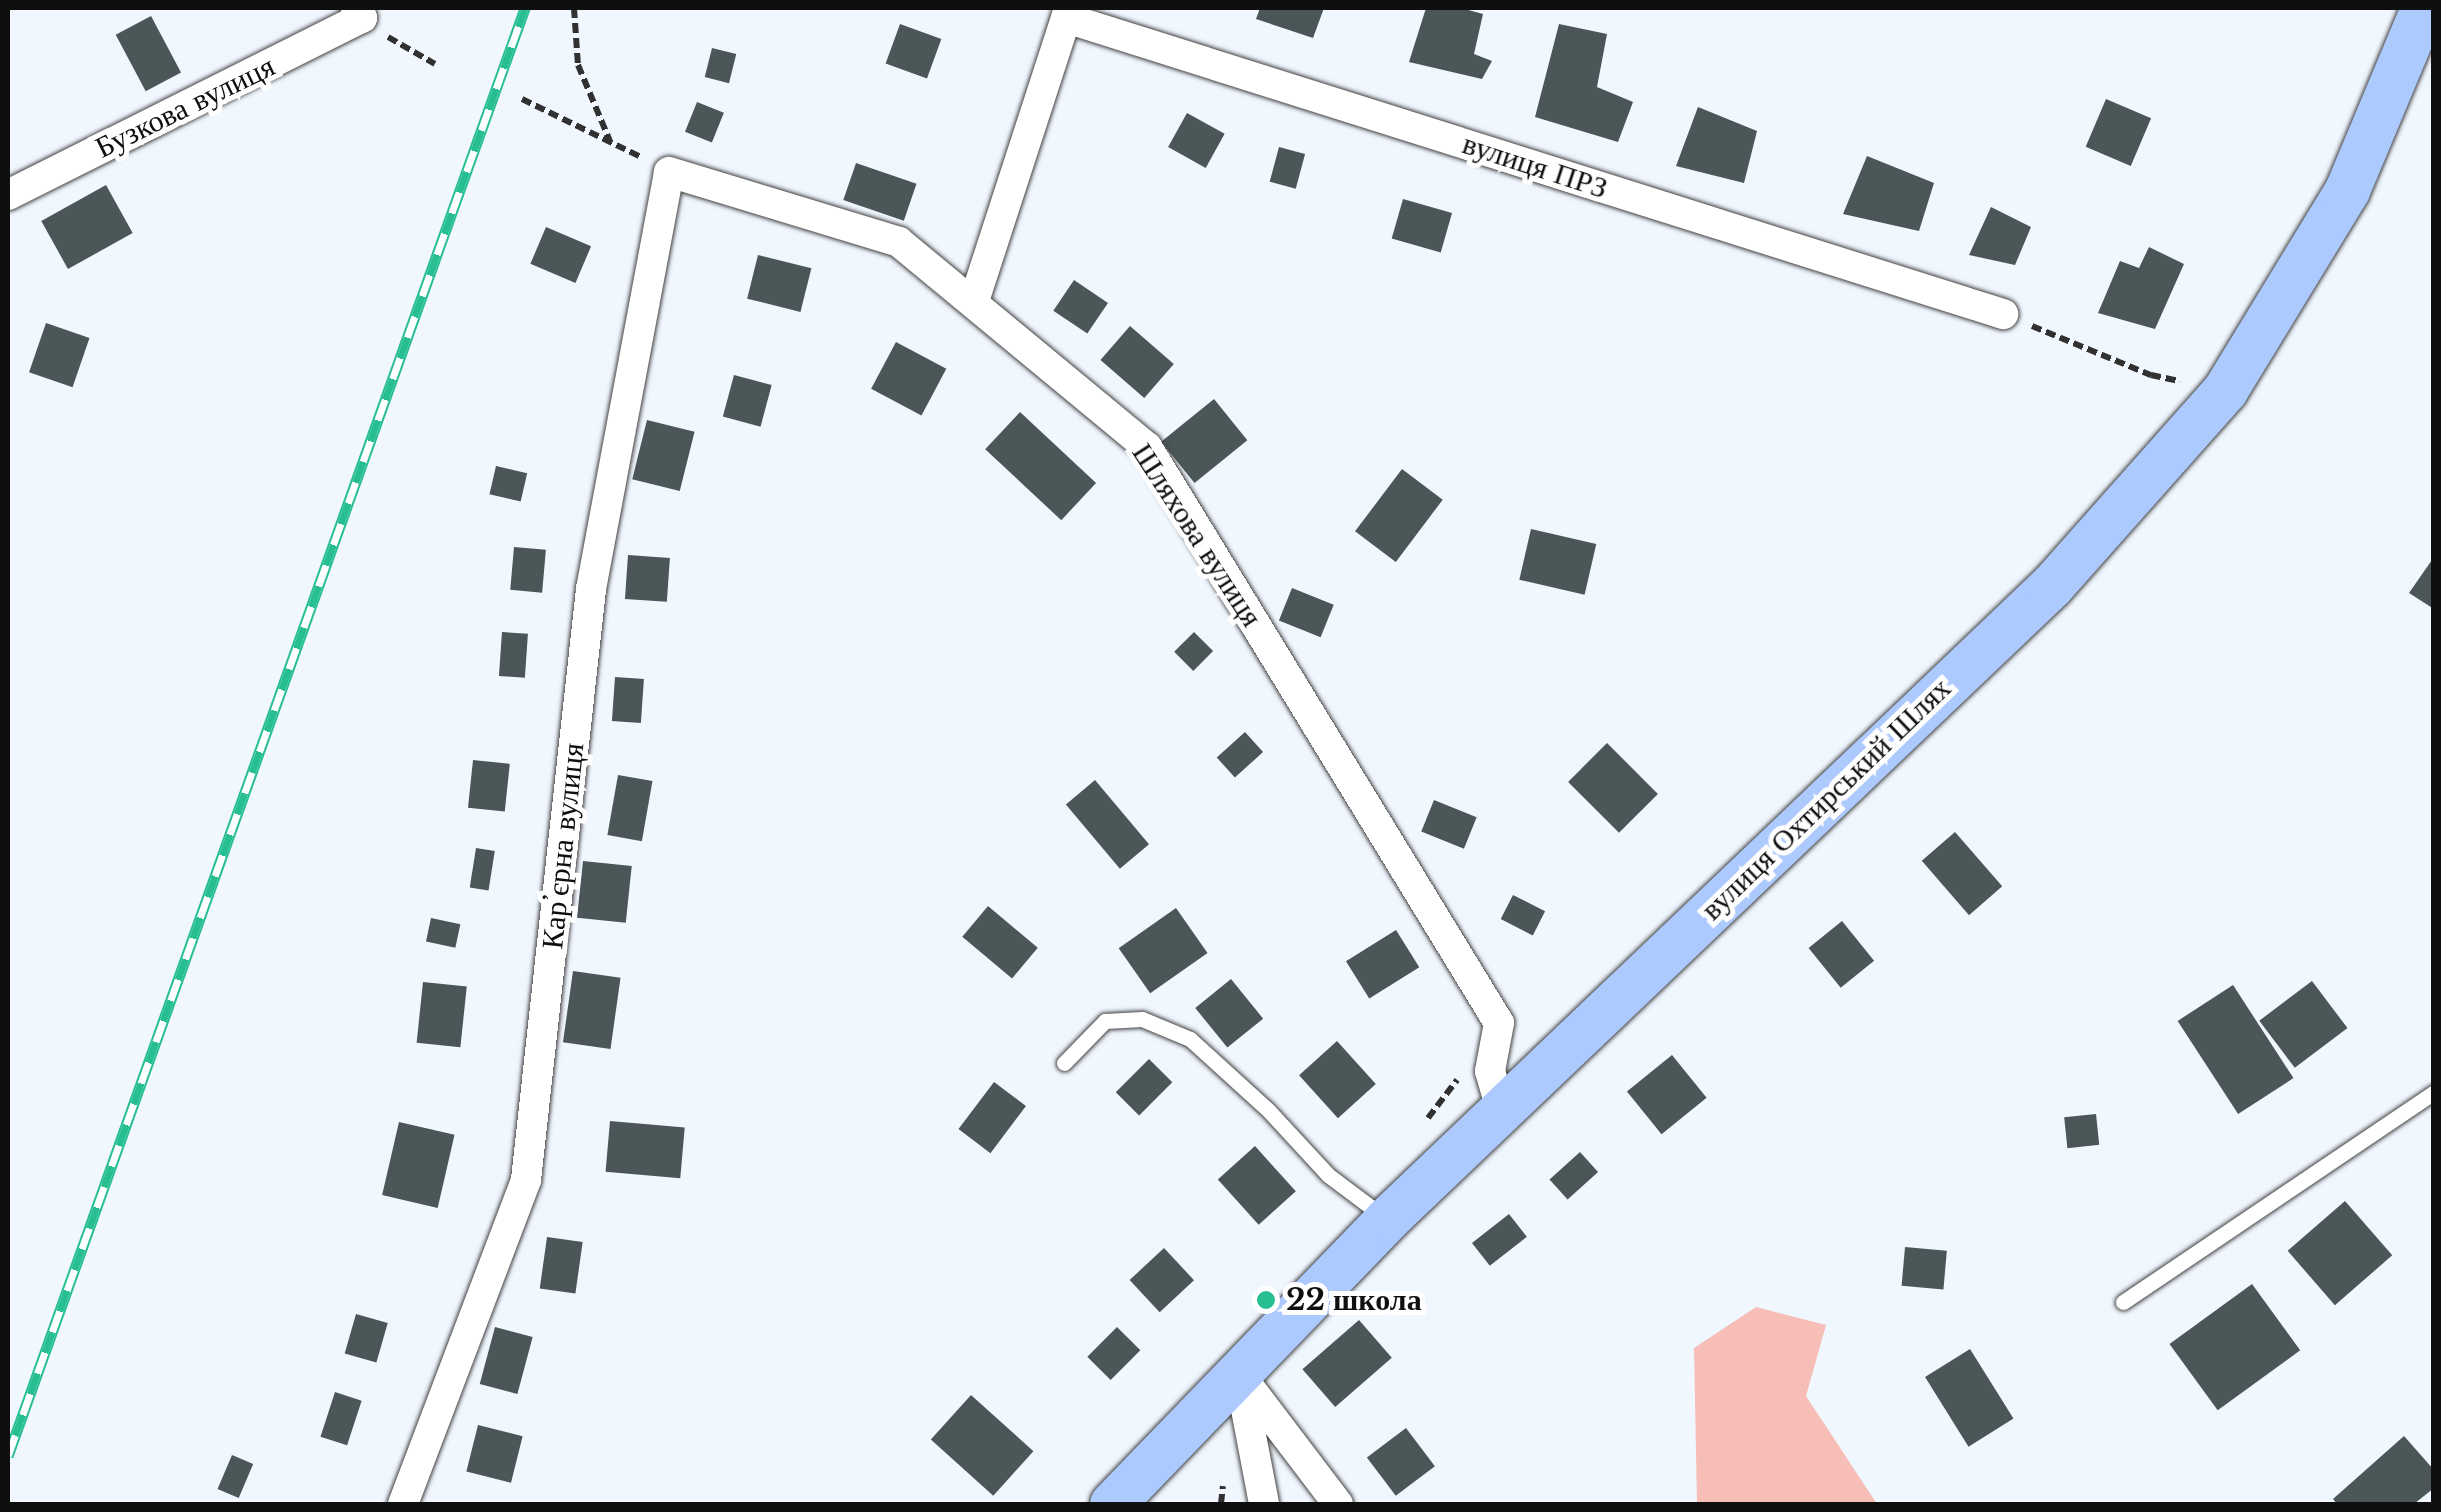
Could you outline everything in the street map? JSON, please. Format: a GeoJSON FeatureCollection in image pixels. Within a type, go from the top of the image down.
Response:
{"type":"FeatureCollection","features":[{"type":"Feature","properties":{"kind":"main road","name":"вулиця Охтирський Шлях"},"geometry":{"type":"LineString","coordinates":[[1112,1504],[1387,1220],[2052,585],[2225,390],[2347,190],[2423,8]]}},
{"type":"Feature","properties":{"kind":"street"},"geometry":{"type":"LineString","coordinates":[[974,302],[1068,12]]}},
{"type":"Feature","properties":{"kind":"street","name":"вулиця ПРЗ"},"geometry":{"type":"LineString","coordinates":[[1068,12],[2004,314]]}},
{"type":"Feature","properties":{"kind":"street","name":"Бузкова вулиця"},"geometry":{"type":"LineString","coordinates":[[8,194],[359,13]]}},
{"type":"Feature","properties":{"kind":"street","name":"Шляхова вулиця"},"geometry":{"type":"LineString","coordinates":[[668,172],[898,242],[1148,447],[1499,1023],[1490,1070],[1501,1109]]}},
{"type":"Feature","properties":{"kind":"street","name":"Карʼєрна вулиця"},"geometry":{"type":"LineString","coordinates":[[403,1504],[526,1180],[591,588],[668,172]]}},
{"type":"Feature","properties":{"kind":"street"},"geometry":{"type":"LineString","coordinates":[[1240,1375],[1264,1504]]}},
{"type":"Feature","properties":{"kind":"street"},"geometry":{"type":"LineString","coordinates":[[1240,1375],[1338,1504]]}},
{"type":"Feature","properties":{"kind":"lane"},"geometry":{"type":"LineString","coordinates":[[1064,1062],[1105,1021],[1142,1020],[1190,1039],[1269,1112],[1328,1175],[1387,1220]]}},
{"type":"Feature","properties":{"kind":"lane"},"geometry":{"type":"LineString","coordinates":[[2122,1302],[2434,1092]]}},
{"type":"Feature","properties":{"kind":"path"},"geometry":{"type":"LineString","coordinates":[[574,8],[578,65],[610,142]]}},
{"type":"Feature","properties":{"kind":"path"},"geometry":{"type":"LineString","coordinates":[[359,13],[435,64]]}},
{"type":"Feature","properties":{"kind":"path"},"geometry":{"type":"LineString","coordinates":[[522,99],[668,172]]}},
{"type":"Feature","properties":{"kind":"path"},"geometry":{"type":"LineString","coordinates":[[2004,314],[2151,375]]}},
{"type":"Feature","properties":{"kind":"shaded area"},"geometry":{"type":"Polygon","coordinates":[[[1756,1307],[1826,1325],[1806,1396],[1877,1504],[1697,1504],[1694,1348],[1756,1307]]]}},
{"type":"Feature","properties":{"kind":"building"},"geometry":{"type":"Polygon","coordinates":[[[1260,8],[1324,8],[1313,38],[1256,19],[1260,8]]]}},
{"type":"Feature","properties":{"kind":"building"},"geometry":{"type":"Polygon","coordinates":[[[1426,8],[1461,8],[1483,14],[1474,54],[1492,61],[1482,79],[1409,62],[1426,8]]]}},
{"type":"Feature","properties":{"kind":"building"},"geometry":{"type":"Polygon","coordinates":[[[151,16],[181,73],[146,91],[116,35],[151,16]]]}},
{"type":"Feature","properties":{"kind":"building"},"geometry":{"type":"Polygon","coordinates":[[[900,24],[941,39],[927,79],[886,63],[900,24]]]}},
{"type":"Feature","properties":{"kind":"building"},"geometry":{"type":"Polygon","coordinates":[[[1559,24],[1607,34],[1597,87],[1633,102],[1618,142],[1535,117],[1559,24]]]}},
{"type":"Feature","properties":{"kind":"building"},"geometry":{"type":"Polygon","coordinates":[[[712,48],[736,54],[729,83],[705,77],[712,48]]]}},
{"type":"Feature","properties":{"kind":"building"},"geometry":{"type":"Polygon","coordinates":[[[2106,99],[2151,118],[2131,166],[2086,147],[2106,99]]]}},
{"type":"Feature","properties":{"kind":"building"},"geometry":{"type":"Polygon","coordinates":[[[697,102],[724,113],[712,143],[685,132],[697,102]]]}},
{"type":"Feature","properties":{"kind":"building"},"geometry":{"type":"Polygon","coordinates":[[[1698,107],[1757,131],[1744,183],[1676,166],[1698,107]]]}},
{"type":"Feature","properties":{"kind":"building"},"geometry":{"type":"Polygon","coordinates":[[[1187,113],[1225,134],[1206,168],[1168,147],[1187,113]]]}},
{"type":"Feature","properties":{"kind":"building"},"geometry":{"type":"Polygon","coordinates":[[[1279,147],[1305,154],[1296,189],[1270,182],[1279,147]]]}},
{"type":"Feature","properties":{"kind":"building"},"geometry":{"type":"Polygon","coordinates":[[[1867,156],[1934,183],[1919,231],[1843,214],[1867,156]]]}},
{"type":"Feature","properties":{"kind":"building"},"geometry":{"type":"Polygon","coordinates":[[[856,163],[917,184],[904,221],[843,200],[856,163]]]}},
{"type":"Feature","properties":{"kind":"building"},"geometry":{"type":"Polygon","coordinates":[[[106,185],[133,233],[68,269],[41,221],[106,185]]]}},
{"type":"Feature","properties":{"kind":"building"},"geometry":{"type":"Polygon","coordinates":[[[1403,199],[1452,213],[1441,252],[1392,238],[1403,199]]]}},
{"type":"Feature","properties":{"kind":"building"},"geometry":{"type":"Polygon","coordinates":[[[1991,207],[2031,227],[2015,265],[1969,255],[1991,207]]]}},
{"type":"Feature","properties":{"kind":"building"},"geometry":{"type":"Polygon","coordinates":[[[546,227],[591,246],[575,283],[530,264],[546,227]]]}},
{"type":"Feature","properties":{"kind":"building"},"geometry":{"type":"Polygon","coordinates":[[[2149,247],[2184,264],[2155,329],[2098,313],[2120,261],[2139,268],[2149,247]]]}},
{"type":"Feature","properties":{"kind":"building"},"geometry":{"type":"Polygon","coordinates":[[[758,255],[811,268],[800,312],[747,299],[758,255]]]}},
{"type":"Feature","properties":{"kind":"building"},"geometry":{"type":"Polygon","coordinates":[[[1074,280],[1108,303],[1087,334],[1053,311],[1074,280]]]}},
{"type":"Feature","properties":{"kind":"building"},"geometry":{"type":"Polygon","coordinates":[[[46,323],[89,338],[73,387],[29,372],[46,323]]]}},
{"type":"Feature","properties":{"kind":"building"},"geometry":{"type":"Polygon","coordinates":[[[1130,326],[1174,364],[1144,398],[1100,360],[1130,326]]]}},
{"type":"Feature","properties":{"kind":"building"},"geometry":{"type":"Polygon","coordinates":[[[896,342],[946,369],[921,416],[871,389],[896,342]]]}},
{"type":"Feature","properties":{"kind":"building"},"geometry":{"type":"Polygon","coordinates":[[[734,375],[772,385],[761,427],[723,417],[734,375]]]}},
{"type":"Feature","properties":{"kind":"building"},"geometry":{"type":"Polygon","coordinates":[[[1214,399],[1247,440],[1195,483],[1161,442],[1214,399]]]}},
{"type":"Feature","properties":{"kind":"building"},"geometry":{"type":"Polygon","coordinates":[[[1020,412],[1096,483],[1061,520],[985,449],[1020,412]]]}},
{"type":"Feature","properties":{"kind":"building"},"geometry":{"type":"Polygon","coordinates":[[[647,420],[695,432],[680,491],[632,479],[647,420]]]}},
{"type":"Feature","properties":{"kind":"building"},"geometry":{"type":"Polygon","coordinates":[[[496,466],[527,473],[521,501],[489,494],[496,466]]]}},
{"type":"Feature","properties":{"kind":"building"},"geometry":{"type":"Polygon","coordinates":[[[1402,469],[1443,500],[1396,562],[1355,531],[1402,469]]]}},
{"type":"Feature","properties":{"kind":"building"},"geometry":{"type":"Polygon","coordinates":[[[1531,529],[1596,544],[1585,595],[1519,580],[1531,529]]]}},
{"type":"Feature","properties":{"kind":"building"},"geometry":{"type":"Polygon","coordinates":[[[514,547],[546,550],[542,593],[510,590],[514,547]]]}},
{"type":"Feature","properties":{"kind":"building"},"geometry":{"type":"Polygon","coordinates":[[[628,555],[670,558],[667,602],[625,599],[628,555]]]}},
{"type":"Feature","properties":{"kind":"building"},"geometry":{"type":"Polygon","coordinates":[[[2434,557],[2434,609],[2409,593],[2434,557]]]}},
{"type":"Feature","properties":{"kind":"building"},"geometry":{"type":"Polygon","coordinates":[[[1292,588],[1334,605],[1321,637],[1279,620],[1292,588]]]}},
{"type":"Feature","properties":{"kind":"building"},"geometry":{"type":"Polygon","coordinates":[[[502,632],[528,634],[525,678],[499,676],[502,632]]]}},
{"type":"Feature","properties":{"kind":"building"},"geometry":{"type":"Polygon","coordinates":[[[1194,632],[1213,651],[1193,671],[1174,652],[1194,632]]]}},
{"type":"Feature","properties":{"kind":"building"},"geometry":{"type":"Polygon","coordinates":[[[615,677],[644,679],[641,723],[612,721],[615,677]]]}},
{"type":"Feature","properties":{"kind":"building"},"geometry":{"type":"Polygon","coordinates":[[[1245,732],[1263,752],[1235,777],[1217,757],[1245,732]]]}},
{"type":"Feature","properties":{"kind":"building"},"geometry":{"type":"Polygon","coordinates":[[[1607,743],[1658,794],[1619,833],[1568,782],[1607,743]]]}},
{"type":"Feature","properties":{"kind":"building"},"geometry":{"type":"Polygon","coordinates":[[[473,760],[510,764],[505,812],[468,808],[473,760]]]}},
{"type":"Feature","properties":{"kind":"building"},"geometry":{"type":"Polygon","coordinates":[[[618,775],[652,781],[642,841],[607,835],[618,775]]]}},
{"type":"Feature","properties":{"kind":"building"},"geometry":{"type":"Polygon","coordinates":[[[1095,780],[1149,844],[1120,869],[1066,804],[1095,780]]]}},
{"type":"Feature","properties":{"kind":"building"},"geometry":{"type":"Polygon","coordinates":[[[1434,800],[1477,817],[1464,849],[1421,832],[1434,800]]]}},
{"type":"Feature","properties":{"kind":"building"},"geometry":{"type":"Polygon","coordinates":[[[1955,832],[2002,886],[1969,915],[1922,861],[1955,832]]]}},
{"type":"Feature","properties":{"kind":"building"},"geometry":{"type":"Polygon","coordinates":[[[476,848],[495,851],[489,890],[470,888],[476,848]]]}},
{"type":"Feature","properties":{"kind":"building"},"geometry":{"type":"Polygon","coordinates":[[[583,861],[632,866],[626,923],[577,918],[583,861]]]}},
{"type":"Feature","properties":{"kind":"building"},"geometry":{"type":"Polygon","coordinates":[[[1513,895],[1545,911],[1533,935],[1501,919],[1513,895]]]}},
{"type":"Feature","properties":{"kind":"building"},"geometry":{"type":"Polygon","coordinates":[[[988,906],[1038,948],[1012,978],[962,937],[988,906]]]}},
{"type":"Feature","properties":{"kind":"building"},"geometry":{"type":"Polygon","coordinates":[[[1176,908],[1208,953],[1150,993],[1119,948],[1176,908]]]}},
{"type":"Feature","properties":{"kind":"building"},"geometry":{"type":"Polygon","coordinates":[[[431,918],[460,924],[455,948],[426,941],[431,918]]]}},
{"type":"Feature","properties":{"kind":"building"},"geometry":{"type":"Polygon","coordinates":[[[1842,921],[1874,961],[1841,988],[1809,948],[1842,921]]]}},
{"type":"Feature","properties":{"kind":"building"},"geometry":{"type":"Polygon","coordinates":[[[1396,930],[1419,967],[1369,999],[1346,961],[1396,930]]]}},
{"type":"Feature","properties":{"kind":"building"},"geometry":{"type":"Polygon","coordinates":[[[573,971],[621,978],[611,1049],[563,1042],[573,971]]]}},
{"type":"Feature","properties":{"kind":"building"},"geometry":{"type":"Polygon","coordinates":[[[1231,979],[1263,1019],[1227,1048],[1195,1008],[1231,979]]]}},
{"type":"Feature","properties":{"kind":"building"},"geometry":{"type":"Polygon","coordinates":[[[2312,981],[2348,1028],[2295,1068],[2259,1021],[2312,981]]]}},
{"type":"Feature","properties":{"kind":"building"},"geometry":{"type":"Polygon","coordinates":[[[423,982],[467,987],[460,1047],[417,1043],[423,982]]]}},
{"type":"Feature","properties":{"kind":"building"},"geometry":{"type":"Polygon","coordinates":[[[2233,985],[2293,1078],[2238,1114],[2178,1021],[2233,985]]]}},
{"type":"Feature","properties":{"kind":"building"},"geometry":{"type":"Polygon","coordinates":[[[1337,1041],[1376,1084],[1338,1118],[1299,1075],[1337,1041]]]}},
{"type":"Feature","properties":{"kind":"building"},"geometry":{"type":"Polygon","coordinates":[[[1672,1055],[1707,1098],[1662,1134],[1627,1092],[1672,1055]]]}},
{"type":"Feature","properties":{"kind":"building"},"geometry":{"type":"Polygon","coordinates":[[[1149,1059],[1172,1082],[1139,1116],[1116,1092],[1149,1059]]]}},
{"type":"Feature","properties":{"kind":"building"},"geometry":{"type":"Polygon","coordinates":[[[994,1082],[1026,1106],[990,1153],[958,1129],[994,1082]]]}},
{"type":"Feature","properties":{"kind":"building"},"geometry":{"type":"Polygon","coordinates":[[[2096,1114],[2099,1145],[2067,1148],[2064,1117],[2096,1114]]]}},
{"type":"Feature","properties":{"kind":"building"},"geometry":{"type":"Polygon","coordinates":[[[610,1121],[685,1128],[680,1178],[606,1172],[610,1121]]]}},
{"type":"Feature","properties":{"kind":"building"},"geometry":{"type":"Polygon","coordinates":[[[399,1122],[455,1135],[438,1208],[382,1195],[399,1122]]]}},
{"type":"Feature","properties":{"kind":"building"},"geometry":{"type":"Polygon","coordinates":[[[1255,1146],[1296,1191],[1259,1225],[1218,1179],[1255,1146]]]}},
{"type":"Feature","properties":{"kind":"building"},"geometry":{"type":"Polygon","coordinates":[[[1580,1152],[1598,1172],[1568,1199],[1550,1179],[1580,1152]]]}},
{"type":"Feature","properties":{"kind":"building"},"geometry":{"type":"Polygon","coordinates":[[[2345,1201],[2392,1255],[2335,1305],[2288,1251],[2345,1201]]]}},
{"type":"Feature","properties":{"kind":"building"},"geometry":{"type":"Polygon","coordinates":[[[1509,1214],[1527,1237],[1490,1266],[1472,1243],[1509,1214]]]}},
{"type":"Feature","properties":{"kind":"building"},"geometry":{"type":"Polygon","coordinates":[[[547,1237],[583,1242],[575,1294],[540,1288],[547,1237]]]}},
{"type":"Feature","properties":{"kind":"building"},"geometry":{"type":"Polygon","coordinates":[[[1905,1247],[1947,1251],[1943,1290],[1902,1286],[1905,1247]]]}},
{"type":"Feature","properties":{"kind":"building"},"geometry":{"type":"Polygon","coordinates":[[[1164,1248],[1194,1280],[1160,1312],[1130,1280],[1164,1248]]]}},
{"type":"Feature","properties":{"kind":"building"},"geometry":{"type":"Polygon","coordinates":[[[2252,1284],[2300,1350],[2218,1410],[2169,1344],[2252,1284]]]}},
{"type":"Feature","properties":{"kind":"building"},"geometry":{"type":"Polygon","coordinates":[[[356,1314],[388,1323],[376,1363],[345,1353],[356,1314]]]}},
{"type":"Feature","properties":{"kind":"building"},"geometry":{"type":"Polygon","coordinates":[[[1359,1320],[1392,1358],[1335,1407],[1302,1369],[1359,1320]]]}},
{"type":"Feature","properties":{"kind":"building"},"geometry":{"type":"Polygon","coordinates":[[[495,1327],[533,1337],[517,1394],[480,1384],[495,1327]]]}},
{"type":"Feature","properties":{"kind":"building"},"geometry":{"type":"Polygon","coordinates":[[[1117,1327],[1140,1350],[1111,1380],[1087,1357],[1117,1327]]]}},
{"type":"Feature","properties":{"kind":"building"},"geometry":{"type":"Polygon","coordinates":[[[1970,1349],[2013,1419],[1969,1447],[1925,1377],[1970,1349]]]}},
{"type":"Feature","properties":{"kind":"building"},"geometry":{"type":"Polygon","coordinates":[[[335,1392],[362,1401],[347,1445],[320,1437],[335,1392]]]}},
{"type":"Feature","properties":{"kind":"building"},"geometry":{"type":"Polygon","coordinates":[[[971,1395],[1033,1451],[993,1496],[931,1440],[971,1395]]]}},
{"type":"Feature","properties":{"kind":"building"},"geometry":{"type":"Polygon","coordinates":[[[478,1425],[523,1436],[511,1483],[466,1472],[478,1425]]]}},
{"type":"Feature","properties":{"kind":"building"},"geometry":{"type":"Polygon","coordinates":[[[1406,1428],[1435,1466],[1396,1496],[1367,1457],[1406,1428]]]}},
{"type":"Feature","properties":{"kind":"building"},"geometry":{"type":"Polygon","coordinates":[[[2404,1436],[2434,1470],[2434,1488],[2414,1504],[2337,1504],[2333,1499],[2404,1436]]]}},
{"type":"Feature","properties":{"kind":"building"},"geometry":{"type":"Polygon","coordinates":[[[232,1455],[253,1464],[239,1498],[218,1489],[232,1455]]]}},
{"type":"Feature","properties":{"kind":"railway"},"geometry":{"type":"LineString","coordinates":[[8,1456],[525,8]]}},
{"type":"Feature","properties":{"kind":"place","name":"22 школа"},"geometry":{"type":"Point","coordinates":[1266,1300]}}]}
